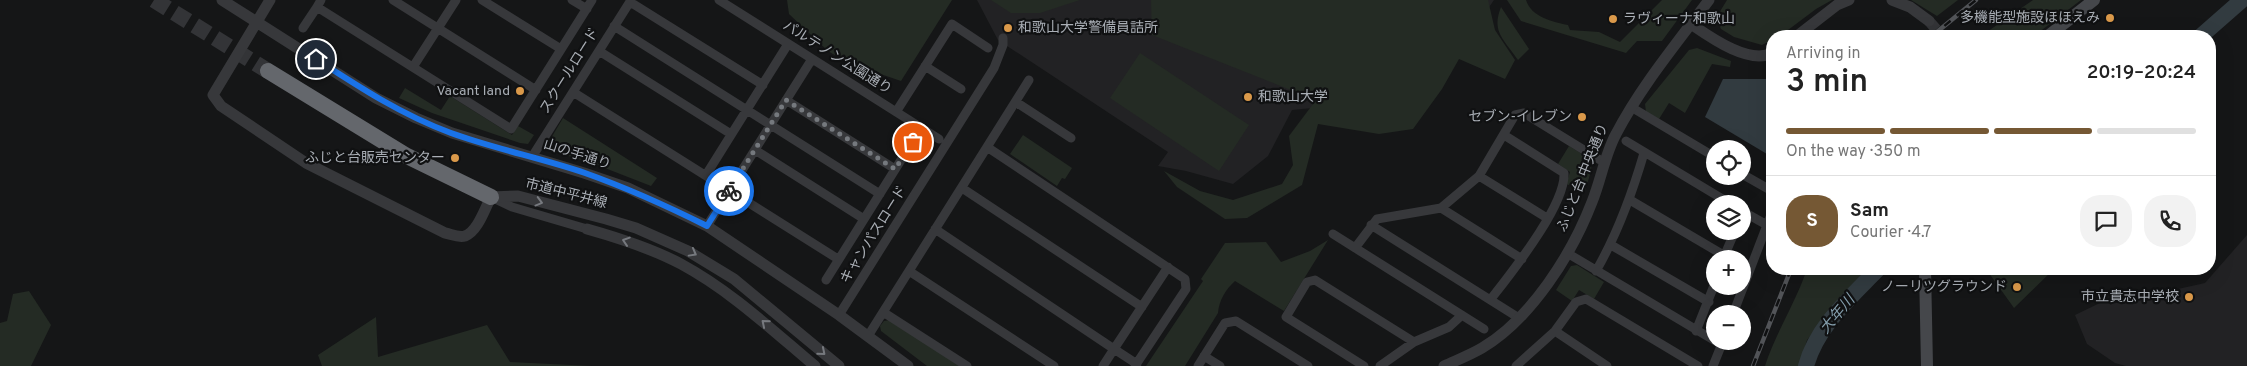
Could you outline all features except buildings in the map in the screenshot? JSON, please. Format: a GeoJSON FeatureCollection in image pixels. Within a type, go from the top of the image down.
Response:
{"type":"FeatureCollection","features":[{"type":"Feature","properties":{"kind":"highway"},"geometry":{"type":"LineString","coordinates":[[268,71],[407,156],[491,197]]}},
{"type":"Feature","properties":{"kind":"main road"},"geometry":{"type":"LineString","coordinates":[[2056,30],[2094,0]]}},
{"type":"Feature","properties":{"kind":"main road"},"geometry":{"type":"LineString","coordinates":[[1925,275],[1926,366]]}},
{"type":"Feature","properties":{"kind":"street","name":"山の手通り"},"geometry":{"type":"LineString","coordinates":[[222,0],[376,98],[416,118],[452,133],[628,188],[707,226],[839,315],[908,366]]}},
{"type":"Feature","properties":{"kind":"street"},"geometry":{"type":"LineString","coordinates":[[270,0],[214,91],[214,98],[222,106],[306,162],[445,233],[464,236],[471,231],[491,197]]}},
{"type":"Feature","properties":{"kind":"street"},"geometry":{"type":"LineString","coordinates":[[393,0],[536,90]]}},
{"type":"Feature","properties":{"kind":"street"},"geometry":{"type":"LineString","coordinates":[[413,67],[456,0]]}},
{"type":"Feature","properties":{"kind":"street"},"geometry":{"type":"LineString","coordinates":[[482,0],[561,50]]}},
{"type":"Feature","properties":{"kind":"street"},"geometry":{"type":"LineString","coordinates":[[572,0],[587,9]]}},
{"type":"Feature","properties":{"kind":"street"},"geometry":{"type":"LineString","coordinates":[[303,28],[319,3],[413,67],[511,129],[592,0]]}},
{"type":"Feature","properties":{"kind":"street","name":"パルテノン公園通り"},"geometry":{"type":"LineString","coordinates":[[719,0],[731,3],[788,44],[939,139]]}},
{"type":"Feature","properties":{"kind":"street","name":"ふじと台 中央通り"},"geometry":{"type":"LineString","coordinates":[[1444,366],[1463,362],[1482,348],[1519,318],[1539,295],[1567,253],[1592,202],[1614,136],[1631,107],[1709,0]]}},
{"type":"Feature","properties":{"kind":"street"},"geometry":{"type":"LineString","coordinates":[[1805,30],[1837,5],[1849,0]]}},
{"type":"Feature","properties":{"kind":"street"},"geometry":{"type":"LineString","coordinates":[[1892,0],[1910,7],[1929,21]]}},
{"type":"Feature","properties":{"kind":"street"},"geometry":{"type":"LineString","coordinates":[[630,1],[763,85]]}},
{"type":"Feature","properties":{"kind":"street","name":"スクールロード"},"geometry":{"type":"LineString","coordinates":[[532,157],[630,1]]}},
{"type":"Feature","properties":{"kind":"street"},"geometry":{"type":"LineString","coordinates":[[896,112],[952,24],[988,48]]}},
{"type":"Feature","properties":{"kind":"street"},"geometry":{"type":"LineString","coordinates":[[1691,24],[1744,53],[1766,56]]}},
{"type":"Feature","properties":{"kind":"street"},"geometry":{"type":"LineString","coordinates":[[614,26],[880,194]]}},
{"type":"Feature","properties":{"kind":"street","name":"キャンパスロード"},"geometry":{"type":"LineString","coordinates":[[839,315],[994,68],[1003,45],[1003,38]]}},
{"type":"Feature","properties":{"kind":"street"},"geometry":{"type":"LineString","coordinates":[[706,175],[788,44]]}},
{"type":"Feature","properties":{"kind":"street"},"geometry":{"type":"LineString","coordinates":[[599,50],[731,134]]}},
{"type":"Feature","properties":{"kind":"street"},"geometry":{"type":"LineString","coordinates":[[707,226],[812,59]]}},
{"type":"Feature","properties":{"kind":"street"},"geometry":{"type":"LineString","coordinates":[[925,66],[961,89]]}},
{"type":"Feature","properties":{"kind":"street"},"geometry":{"type":"LineString","coordinates":[[868,336],[1029,80]]}},
{"type":"Feature","properties":{"kind":"street"},"geometry":{"type":"LineString","coordinates":[[572,92],[838,259]]}},
{"type":"Feature","properties":{"kind":"street"},"geometry":{"type":"LineString","coordinates":[[786,100],[895,169]]}},
{"type":"Feature","properties":{"kind":"street"},"geometry":{"type":"LineString","coordinates":[[1016,102],[1071,138]]}},
{"type":"Feature","properties":{"kind":"street"},"geometry":{"type":"LineString","coordinates":[[1631,107],[1706,152]]}},
{"type":"Feature","properties":{"kind":"street"},"geometry":{"type":"LineString","coordinates":[[1355,248],[1371,224],[1377,219],[1388,215],[1441,208],[1479,176],[1515,115],[1524,113],[1605,163]]}},
{"type":"Feature","properties":{"kind":"street"},"geometry":{"type":"LineString","coordinates":[[826,280],[921,128]]}},
{"type":"Feature","properties":{"kind":"street"},"geometry":{"type":"LineString","coordinates":[[1491,299],[1522,259],[1547,218],[1564,180],[1564,173],[1504,135]]}},
{"type":"Feature","properties":{"kind":"street"},"geometry":{"type":"LineString","coordinates":[[1626,141],[1716,195]]}},
{"type":"Feature","properties":{"kind":"street"},"geometry":{"type":"LineString","coordinates":[[935,230],[1136,365],[1186,290],[1185,278],[987,148]]}},
{"type":"Feature","properties":{"kind":"street"},"geometry":{"type":"LineString","coordinates":[[755,150],[864,219]]}},
{"type":"Feature","properties":{"kind":"street"},"geometry":{"type":"LineString","coordinates":[[1596,271],[1611,245],[1630,200],[1644,152]]}},
{"type":"Feature","properties":{"kind":"street"},"geometry":{"type":"LineString","coordinates":[[1479,176],[1547,218]]}},
{"type":"Feature","properties":{"kind":"street"},"geometry":{"type":"LineString","coordinates":[[1751,179],[1766,188]]}},
{"type":"Feature","properties":{"kind":"street"},"geometry":{"type":"LineString","coordinates":[[962,188],[1142,307]]}},
{"type":"Feature","properties":{"kind":"street","name":"市道中平井線"},"geometry":{"type":"LineString","coordinates":[[491,197],[518,196],[606,219],[636,228],[688,250],[734,279],[839,366]]}},
{"type":"Feature","properties":{"kind":"street","name":"市道中平井線"},"geometry":{"type":"LineString","coordinates":[[491,197],[512,207],[587,229],[655,252],[702,276],[748,309],[815,366]]}},
{"type":"Feature","properties":{"kind":"street"},"geometry":{"type":"LineString","coordinates":[[1630,200],[1712,250]]}},
{"type":"Feature","properties":{"kind":"street"},"geometry":{"type":"LineString","coordinates":[[1441,208],[1522,259]]}},
{"type":"Feature","properties":{"kind":"street"},"geometry":{"type":"LineString","coordinates":[[1751,216],[1766,224]]}},
{"type":"Feature","properties":{"kind":"street"},"geometry":{"type":"LineString","coordinates":[[1371,224],[1519,318]]}},
{"type":"Feature","properties":{"kind":"street"},"geometry":{"type":"LineString","coordinates":[[1737,305],[1766,228]]}},
{"type":"Feature","properties":{"kind":"street"},"geometry":{"type":"LineString","coordinates":[[1333,234],[1484,329]]}},
{"type":"Feature","properties":{"kind":"street"},"geometry":{"type":"LineString","coordinates":[[1611,245],[1708,302]]}},
{"type":"Feature","properties":{"kind":"street"},"geometry":{"type":"LineString","coordinates":[[1567,253],[1706,336]]}},
{"type":"Feature","properties":{"kind":"street"},"geometry":{"type":"LineString","coordinates":[[1103,366],[1168,267]]}},
{"type":"Feature","properties":{"kind":"street"},"geometry":{"type":"LineString","coordinates":[[909,271],[1054,366]]}},
{"type":"Feature","properties":{"kind":"street"},"geometry":{"type":"LineString","coordinates":[[1364,366],[1286,317],[1308,282],[1315,280],[1414,342]]}},
{"type":"Feature","properties":{"kind":"street"},"geometry":{"type":"LineString","coordinates":[[1696,331],[1711,295]]}},
{"type":"Feature","properties":{"kind":"street"},"geometry":{"type":"LineString","coordinates":[[1520,365],[1555,331],[1576,302],[1586,299],[1681,362],[1698,366]]}},
{"type":"Feature","properties":{"kind":"street"},"geometry":{"type":"LineString","coordinates":[[884,312],[967,366]]}},
{"type":"Feature","properties":{"kind":"street"},"geometry":{"type":"LineString","coordinates":[[1380,366],[1414,342],[1449,327],[1462,315]]}},
{"type":"Feature","properties":{"kind":"street"},"geometry":{"type":"LineString","coordinates":[[1198,366],[1225,323],[1236,320],[1308,366]]}},
{"type":"Feature","properties":{"kind":"street"},"geometry":{"type":"LineString","coordinates":[[1555,331],[1607,366]]}},
{"type":"Feature","properties":{"kind":"street"},"geometry":{"type":"LineString","coordinates":[[1713,366],[1719,350]]}},
{"type":"Feature","properties":{"kind":"street"},"geometry":{"type":"LineString","coordinates":[[1204,356],[1220,366]]}},
{"type":"Feature","properties":{"kind":"shaded area"},"geometry":{"type":"Polygon","coordinates":[[[787,0],[952,0],[901,81],[848,63],[828,51],[789,14],[787,0]]]}},
{"type":"Feature","properties":{"kind":"shaded area","name":"和歌山大学"},"geometry":{"type":"Polygon","coordinates":[[[977,0],[1494,0],[1432,90],[1343,105],[1292,110],[1268,156],[1233,184],[1186,171],[1158,166],[1168,152],[998,40],[977,0]]]}},
{"type":"Feature","properties":{"kind":"shaded area"},"geometry":{"type":"Polygon","coordinates":[[[991,0],[1080,0],[1040,13],[1011,13],[991,0]]]}},
{"type":"Feature","properties":{"kind":"shaded area"},"geometry":{"type":"Polygon","coordinates":[[[1151,0],[1488,0],[1495,30],[1515,60],[1505,79],[1459,59],[1442,89],[1413,129],[1379,134],[1318,124],[1302,185],[1247,218],[1225,219],[1177,187],[1164,171],[1200,191],[1233,200],[1282,184],[1293,165],[1289,136],[1316,100],[1152,35],[1151,0]]]}},
{"type":"Feature","properties":{"kind":"shaded area"},"geometry":{"type":"Polygon","coordinates":[[[1507,0],[1526,0],[1533,11],[1543,18],[1568,25],[1570,30],[1599,32],[1620,42],[1662,0],[1692,0],[1662,41],[1637,41],[1626,53],[1521,21],[1507,0]]]}},
{"type":"Feature","properties":{"kind":"shaded area"},"geometry":{"type":"Polygon","coordinates":[[[1727,0],[1832,0],[1816,9],[1788,30],[1766,30],[1766,43],[1762,45],[1734,37],[1721,29],[1716,18],[1727,0]]]}},
{"type":"Feature","properties":{"kind":"shaded area"},"geometry":{"type":"Polygon","coordinates":[[[1911,0],[1958,0],[1937,16],[1911,0]]]}},
{"type":"Feature","properties":{"kind":"shaded area"},"geometry":{"type":"Polygon","coordinates":[[[2033,0],[2081,0],[2042,30],[1990,30],[2033,0]]]}},
{"type":"Feature","properties":{"kind":"shaded area"},"geometry":{"type":"Polygon","coordinates":[[[1501,7],[1529,49],[1518,60],[1500,35],[1498,29],[1497,23],[1501,7]]]}},
{"type":"Feature","properties":{"kind":"shaded area"},"geometry":{"type":"Polygon","coordinates":[[[1697,48],[1731,61],[1730,67],[1712,64],[1685,113],[1669,103],[1659,119],[1646,112],[1645,104],[1689,50],[1697,48]]]}},
{"type":"Feature","properties":{"kind":"shaded area"},"geometry":{"type":"Polygon","coordinates":[[[1140,53],[1249,125],[1219,171],[1110,98],[1140,53]]]}},
{"type":"Feature","properties":{"kind":"shaded area"},"geometry":{"type":"Polygon","coordinates":[[[1723,79],[1766,79],[1766,153],[1751,144],[1751,140],[1744,140],[1705,117],[1723,79]]]}},
{"type":"Feature","properties":{"kind":"shaded area"},"geometry":{"type":"Polygon","coordinates":[[[405,88],[441,110],[450,96],[512,135],[518,126],[534,135],[528,144],[520,143],[432,113],[399,98],[405,88]]]}},
{"type":"Feature","properties":{"kind":"shaded area"},"geometry":{"type":"Polygon","coordinates":[[[563,118],[657,178],[651,186],[592,163],[548,150],[547,145],[563,118]]]}},
{"type":"Feature","properties":{"kind":"shaded area"},"geometry":{"type":"Polygon","coordinates":[[[1023,135],[1072,168],[1065,179],[1062,178],[1057,186],[1010,154],[1023,135]]]}},
{"type":"Feature","properties":{"kind":"shaded area"},"geometry":{"type":"Polygon","coordinates":[[[1569,146],[1585,156],[1591,164],[1585,191],[1566,184],[1570,172],[1558,164],[1569,146]]]}},
{"type":"Feature","properties":{"kind":"shaded area","name":"市立貴志中学校"},"geometry":{"type":"Polygon","coordinates":[[[2247,235],[2247,366],[2126,366],[2115,363],[2087,344],[2075,315],[2102,302],[2160,293],[2205,283],[2212,275],[2216,275],[2216,270],[2247,235]]]}},
{"type":"Feature","properties":{"kind":"shaded area"},"geometry":{"type":"Polygon","coordinates":[[[1328,240],[1284,311],[1235,281],[1224,295],[1218,313],[1185,366],[1146,366],[1203,281],[1201,279],[1225,243],[1266,242],[1281,262],[1310,251],[1328,240]]]}},
{"type":"Feature","properties":{"kind":"shaded area"},"geometry":{"type":"Polygon","coordinates":[[[1577,265],[1604,282],[1594,299],[1579,290],[1572,301],[1556,290],[1571,266],[1577,265]]]}},
{"type":"Feature","properties":{"kind":"shaded area"},"geometry":{"type":"Polygon","coordinates":[[[1804,275],[1864,275],[1807,340],[1800,366],[1765,366],[1775,341],[1804,275]]]}},
{"type":"Feature","properties":{"kind":"shaded area","name":"ノーリツグラウンド"},"geometry":{"type":"Polygon","coordinates":[[[1990,275],[2048,275],[2014,308],[1990,275]]]}},
{"type":"Feature","properties":{"kind":"shaded area"},"geometry":{"type":"Polygon","coordinates":[[[29,291],[51,325],[31,366],[0,366],[0,323],[7,321],[13,294],[29,291]]]}},
{"type":"Feature","properties":{"kind":"shaded area"},"geometry":{"type":"Polygon","coordinates":[[[376,317],[378,357],[487,325],[510,362],[592,366],[322,366],[318,355],[376,317]]]}},
{"type":"Feature","properties":{"kind":"shaded area"},"geometry":{"type":"Polygon","coordinates":[[[890,320],[960,366],[927,366],[881,331],[880,326],[884,321],[890,320]]]}},
{"type":"Feature","properties":{"kind":"waterway","name":"大年川"},"geometry":{"type":"LineString","coordinates":[[2208,30],[2242,0]]}},
{"type":"Feature","properties":{"kind":"waterway","name":"大年川"},"geometry":{"type":"LineString","coordinates":[[1806,366],[1811,352],[1826,325],[1872,275]]}},
{"type":"Feature","properties":{"kind":"tunnel"},"geometry":{"type":"LineString","coordinates":[[154,0],[268,71]]}},
{"type":"Feature","properties":{"kind":"tunnel"},"geometry":{"type":"LineString","coordinates":[[1929,21],[1937,30]]}},
{"type":"Feature","properties":{"kind":"railway"},"geometry":{"type":"LineString","coordinates":[[1939,30],[1976,0]]}},
{"type":"Feature","properties":{"kind":"railway"},"geometry":{"type":"LineString","coordinates":[[1753,366],[1789,275]]}},
{"type":"Feature","properties":{"kind":"way so far"},"geometry":{"type":"LineString","coordinates":[[729,191],[786,100],[895,169],[913,142]]}},
{"type":"Feature","properties":{"kind":"place","name":"多機能型施設ほほえみ"},"geometry":{"type":"Point","coordinates":[2110,18]}},
{"type":"Feature","properties":{"kind":"place","name":"ラヴィーナ和歌山"},"geometry":{"type":"Point","coordinates":[1613,19]}},
{"type":"Feature","properties":{"kind":"place","name":"和歌山大学警備員詰所"},"geometry":{"type":"Point","coordinates":[1008,28]}},
{"type":"Feature","properties":{"kind":"place","name":"Vacant land"},"geometry":{"type":"Point","coordinates":[520,91]}},
{"type":"Feature","properties":{"kind":"place","name":"和歌山大学"},"geometry":{"type":"Point","coordinates":[1248,97]}},
{"type":"Feature","properties":{"kind":"place","name":"セブン-イレブン"},"geometry":{"type":"Point","coordinates":[1582,117]}},
{"type":"Feature","properties":{"kind":"place","name":"ふじと台販売センター"},"geometry":{"type":"Point","coordinates":[455,158]}},
{"type":"Feature","properties":{"kind":"place","name":"ノーリツグラウンド"},"geometry":{"type":"Point","coordinates":[2017,287]}},
{"type":"Feature","properties":{"kind":"place","name":"市立貴志中学校"},"geometry":{"type":"Point","coordinates":[2189,297]}},
{"type":"Feature","properties":{"kind":"route"},"geometry":{"type":"LineString","coordinates":[[316,59],[376,98],[416,118],[452,133],[628,188],[707,226],[729,191]]}}]}
